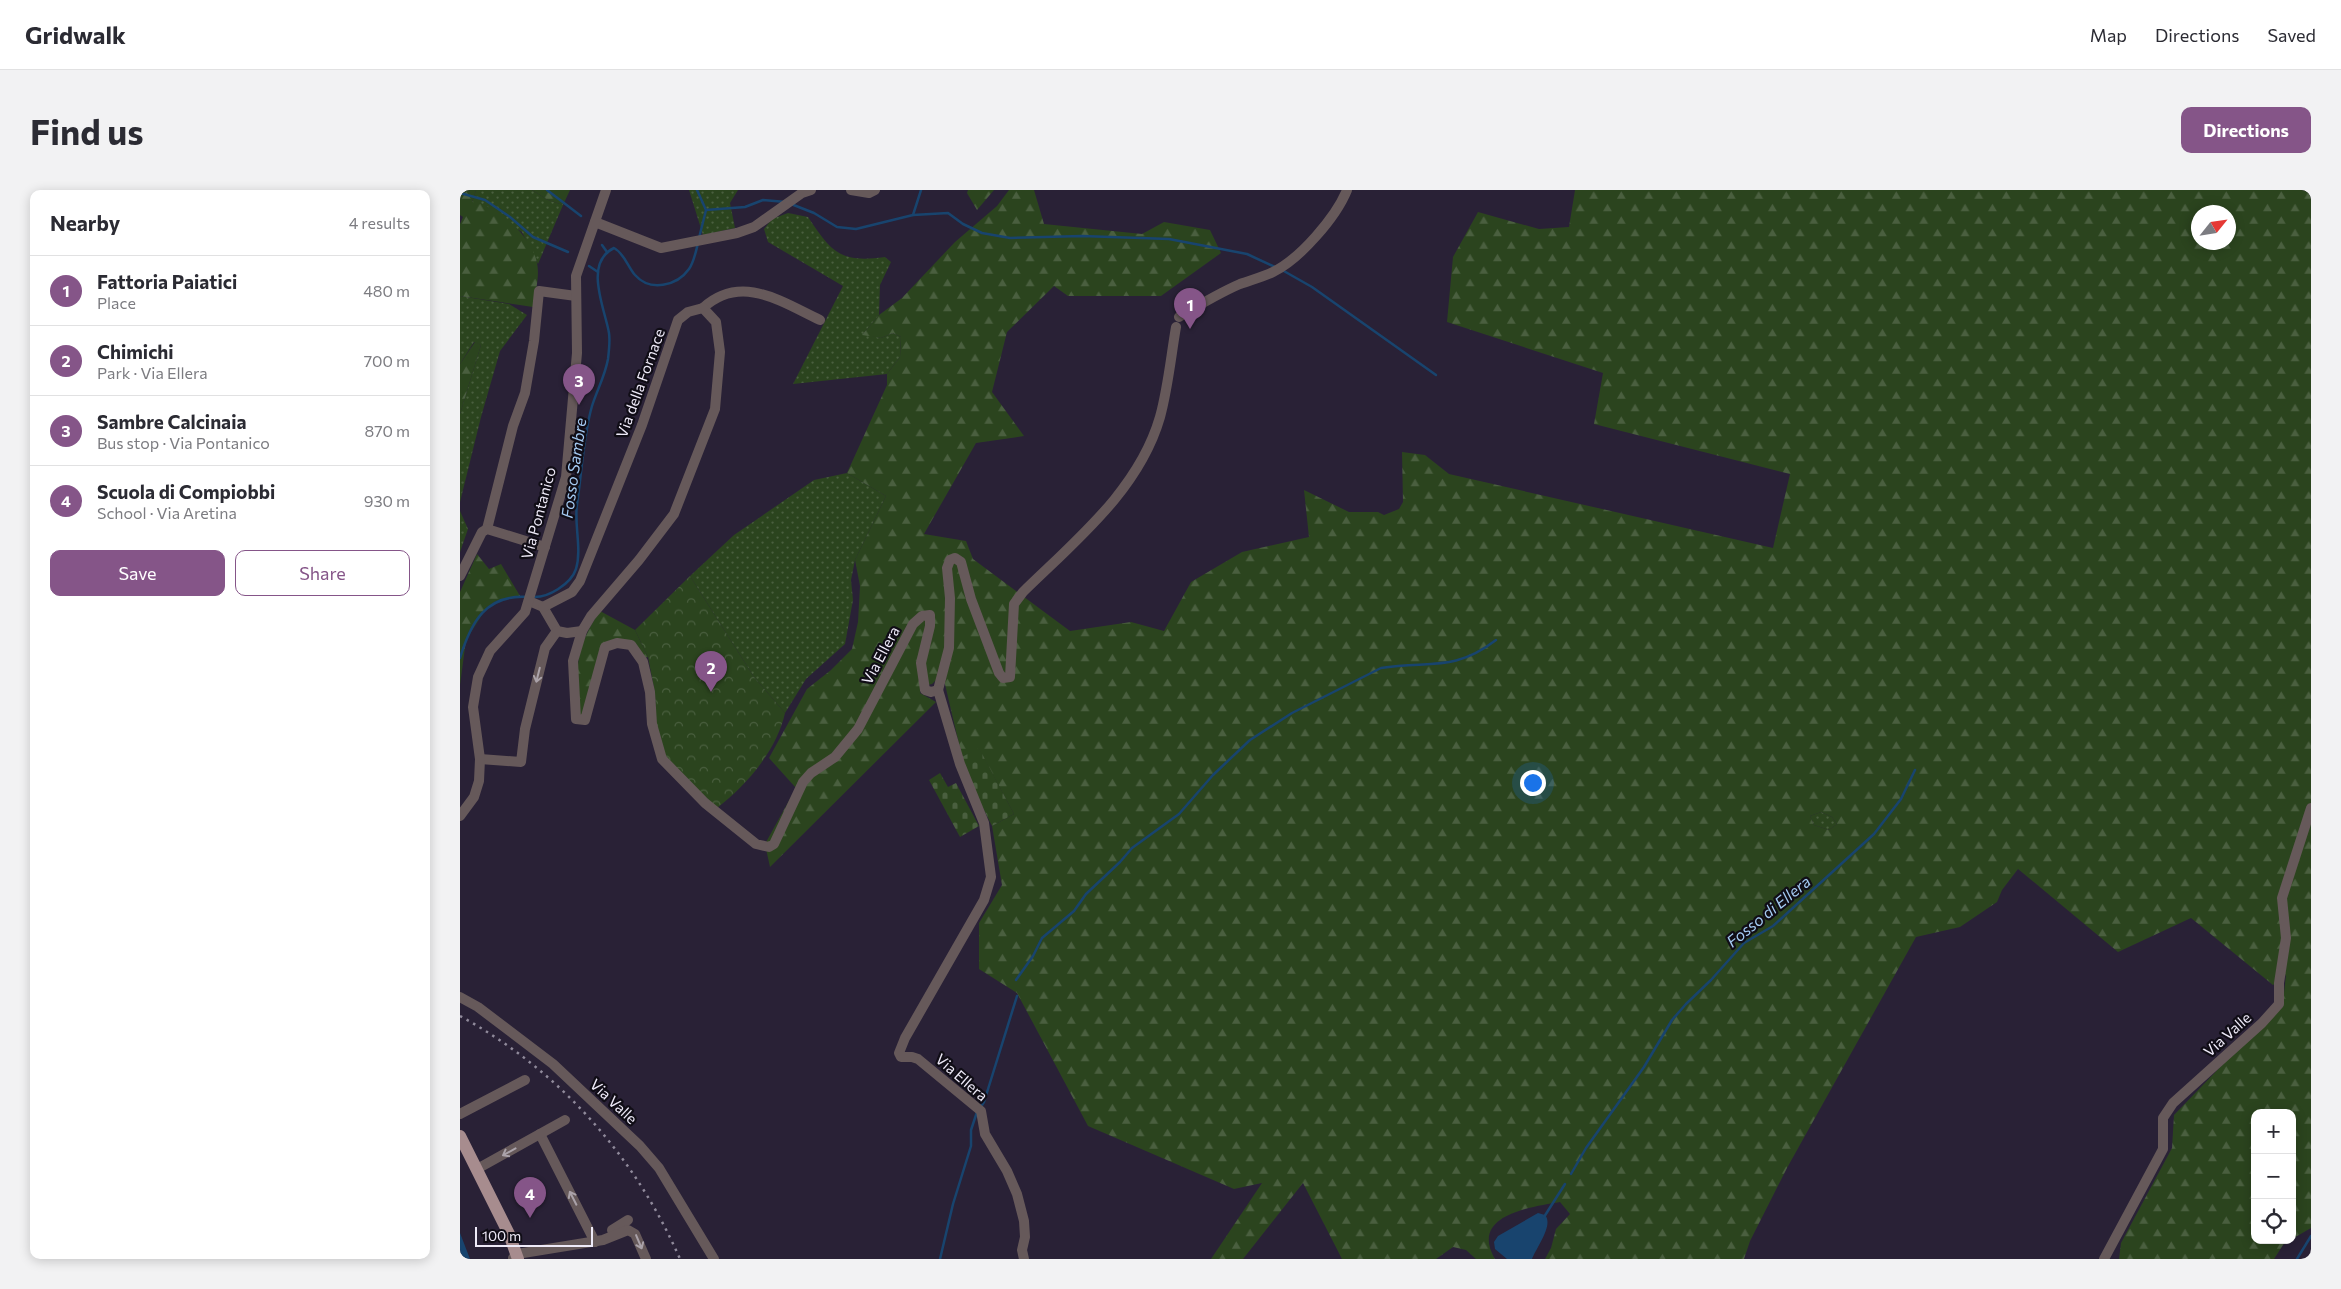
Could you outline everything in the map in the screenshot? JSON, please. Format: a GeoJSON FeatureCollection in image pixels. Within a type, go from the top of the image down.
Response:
{"type":"FeatureCollection","features":[{"type":"Feature","properties":{"kind":"main road"},"geometry":{"type":"LineString","coordinates":[[460,1136],[477,1169],[516,1257]]}},
{"type":"Feature","properties":{"kind":"street","name":"Via Pontanico"},"geometry":{"type":"LineString","coordinates":[[460,816],[474,797],[479,781],[480,759],[473,707],[478,677],[490,651],[525,612],[566,476],[577,353],[576,276],[579,262],[606,190]]}},
{"type":"Feature","properties":{"kind":"street"},"geometry":{"type":"LineString","coordinates":[[595,222],[661,248],[690,244],[754,227],[802,193],[811,190]]}},
{"type":"Feature","properties":{"kind":"street"},"geometry":{"type":"LineString","coordinates":[[851,190],[869,193],[875,190]]}},
{"type":"Feature","properties":{"kind":"street"},"geometry":{"type":"LineString","coordinates":[[938,690],[949,648],[950,598],[947,568],[950,560],[956,558],[961,562],[971,599],[1000,673],[1003,678],[1008,678],[1012,675],[1014,604],[1023,592],[1102,515],[1135,472],[1159,418],[1178,322],[1210,298],[1239,284],[1273,272],[1284,265],[1322,228],[1340,204],[1347,190]]}},
{"type":"Feature","properties":{"kind":"street","name":"Via della Fornace"},"geometry":{"type":"LineString","coordinates":[[543,608],[572,592],[580,580],[642,425],[678,320],[688,312],[703,308],[716,297],[744,290],[765,294],[820,320]]}},
{"type":"Feature","properties":{"kind":"street"},"geometry":{"type":"LineString","coordinates":[[460,576],[482,532],[487,529],[513,426],[525,393],[534,341],[539,291],[576,296]]}},
{"type":"Feature","properties":{"kind":"street"},"geometry":{"type":"LineString","coordinates":[[529,600],[543,608],[557,631],[567,633],[582,631],[591,616],[639,560],[674,514],[715,409],[720,352],[716,322],[703,308]]}},
{"type":"Feature","properties":{"kind":"street"},"geometry":{"type":"LineString","coordinates":[[487,529],[545,547]]}},
{"type":"Feature","properties":{"kind":"street","name":"Via Ellera"},"geometry":{"type":"LineString","coordinates":[[582,631],[573,661],[576,719],[585,720],[605,647],[617,643],[631,645],[643,662],[650,692],[652,724],[662,759],[705,804],[756,844],[768,847],[774,844],[807,778],[835,757],[858,729],[913,624],[922,616],[930,615],[930,626],[921,663],[925,690],[931,692],[938,690],[960,764],[982,814],[991,877],[984,900],[898,1053],[901,1057],[918,1059],[978,1108],[985,1134],[1007,1171],[1017,1194],[1024,1221],[1025,1237],[1022,1250],[1024,1259]]}},
{"type":"Feature","properties":{"kind":"street"},"geometry":{"type":"LineString","coordinates":[[480,759],[521,762],[525,733],[545,648],[557,631]]}},
{"type":"Feature","properties":{"kind":"street","name":"Via Valle"},"geometry":{"type":"LineString","coordinates":[[2104,1259],[2163,1149],[2163,1118],[2172,1103],[2262,1023],[2279,1004],[2279,983],[2286,938],[2282,898],[2311,808]]}},
{"type":"Feature","properties":{"kind":"street","name":"Via Valle"},"geometry":{"type":"LineString","coordinates":[[460,997],[478,1007],[553,1064],[640,1146],[659,1168],[714,1259]]}},
{"type":"Feature","properties":{"kind":"street"},"geometry":{"type":"LineString","coordinates":[[460,1114],[525,1080]]}},
{"type":"Feature","properties":{"kind":"street"},"geometry":{"type":"LineString","coordinates":[[477,1169],[566,1120]]}},
{"type":"Feature","properties":{"kind":"street"},"geometry":{"type":"LineString","coordinates":[[540,1134],[594,1240]]}},
{"type":"Feature","properties":{"kind":"street"},"geometry":{"type":"LineString","coordinates":[[594,1240],[628,1220]]}},
{"type":"Feature","properties":{"kind":"street"},"geometry":{"type":"LineString","coordinates":[[516,1257],[594,1240],[628,1230],[632,1231],[646,1259]]}},
{"type":"Feature","properties":{"kind":"green space"},"geometry":{"type":"Polygon","coordinates":[[[460,190],[476,190],[472,202],[482,204],[503,216],[521,233],[528,243],[534,253],[538,268],[533,307],[460,296],[460,224],[463,217],[460,215],[460,190]]]}},
{"type":"Feature","properties":{"kind":"green space"},"geometry":{"type":"Polygon","coordinates":[[[476,190],[532,190],[548,200],[563,205],[538,264],[522,232],[472,202],[476,190]]]}},
{"type":"Feature","properties":{"kind":"green space"},"geometry":{"type":"Polygon","coordinates":[[[532,190],[570,190],[563,205],[548,200],[532,190]]]}},
{"type":"Feature","properties":{"kind":"green space"},"geometry":{"type":"Polygon","coordinates":[[[689,190],[738,190],[730,203],[735,228],[703,235],[689,190]]]}},
{"type":"Feature","properties":{"kind":"green space"},"geometry":{"type":"Polygon","coordinates":[[[968,190],[994,190],[977,210],[967,193],[968,190]]]}},
{"type":"Feature","properties":{"kind":"green space"},"geometry":{"type":"Polygon","coordinates":[[[1009,190],[1034,190],[1044,224],[1142,234],[1164,222],[1210,230],[1221,253],[1161,296],[1068,296],[1054,286],[1007,332],[992,392],[1024,436],[976,443],[924,534],[966,541],[973,559],[1070,631],[1131,622],[1164,631],[1191,582],[1242,552],[1309,537],[1304,490],[1349,512],[1378,512],[1384,515],[1399,509],[1403,502],[1402,452],[1425,455],[1449,474],[1773,548],[1790,474],[1594,424],[1603,373],[1447,322],[1453,257],[1478,212],[1539,229],[1569,227],[1575,190],[2311,190],[2311,1228],[2296,1237],[2296,1109],[2251,1109],[2251,1244],[2285,1244],[2274,1259],[2119,1259],[2121,1243],[2172,1148],[2174,1115],[2283,1002],[2286,975],[2273,985],[2191,918],[2118,952],[2018,869],[2002,890],[1997,902],[1960,927],[1916,937],[1787,1168],[1750,1241],[1744,1259],[1545,1259],[1551,1248],[1556,1229],[1570,1214],[1560,1202],[1520,1211],[1496,1223],[1490,1232],[1489,1244],[1495,1259],[1476,1259],[1466,1250],[1453,1247],[1436,1259],[1342,1259],[1303,1183],[1243,1259],[1211,1259],[1262,1183],[1234,1189],[1088,1126],[1017,993],[979,969],[979,923],[1002,885],[992,826],[1014,814],[979,749],[962,757],[944,680],[939,677],[932,684],[922,686],[920,693],[936,702],[770,867],[765,844],[796,788],[769,758],[807,689],[831,670],[852,649],[858,622],[860,586],[855,560],[886,496],[847,473],[887,385],[887,374],[900,357],[901,337],[893,333],[881,338],[862,335],[879,315],[902,298],[955,242],[997,206],[1009,190]],[[1821,812],[1810,816],[1814,825],[1829,830],[1837,824],[1832,817],[1821,812]]]}},
{"type":"Feature","properties":{"kind":"green space"},"geometry":{"type":"Polygon","coordinates":[[[788,213],[808,217],[824,239],[839,253],[857,258],[885,257],[891,262],[880,285],[879,315],[863,334],[881,338],[893,333],[901,337],[900,357],[887,374],[793,384],[843,286],[768,242],[764,229],[772,219],[788,213]]]}},
{"type":"Feature","properties":{"kind":"green space"},"geometry":{"type":"Polygon","coordinates":[[[460,296],[509,304],[527,315],[500,351],[460,502],[460,414],[481,345],[474,342],[460,364],[460,296]]]}},
{"type":"Feature","properties":{"kind":"green space"},"geometry":{"type":"Polygon","coordinates":[[[475,342],[481,345],[460,414],[460,364],[475,342]]]}},
{"type":"Feature","properties":{"kind":"green space"},"geometry":{"type":"Polygon","coordinates":[[[847,473],[886,496],[855,560],[851,580],[853,600],[845,644],[806,679],[785,713],[754,677],[690,576],[734,535],[814,480],[847,473]]]}},
{"type":"Feature","properties":{"kind":"green space"},"geometry":{"type":"Polygon","coordinates":[[[460,511],[468,529],[460,552],[460,511]]]}},
{"type":"Feature","properties":{"kind":"green space"},"geometry":{"type":"Polygon","coordinates":[[[477,554],[489,569],[501,564],[520,596],[496,601],[487,607],[466,640],[460,685],[460,592],[477,554]]]}},
{"type":"Feature","properties":{"kind":"green space"},"geometry":{"type":"Polygon","coordinates":[[[690,576],[754,677],[785,713],[781,727],[768,754],[739,789],[717,808],[667,761],[656,727],[655,693],[648,657],[635,630],[690,576]]]}},
{"type":"Feature","properties":{"kind":"green space"},"geometry":{"type":"Polygon","coordinates":[[[600,611],[635,630],[648,657],[644,658],[631,642],[608,642],[583,716],[578,715],[578,661],[585,638],[600,611]]]}},
{"type":"Feature","properties":{"kind":"green space"},"geometry":{"type":"Polygon","coordinates":[[[979,748],[1014,814],[992,826],[965,772],[962,757],[979,748]]]}},
{"type":"Feature","properties":{"kind":"green space"},"geometry":{"type":"Polygon","coordinates":[[[940,773],[948,787],[956,783],[979,826],[960,837],[929,780],[940,773]]]}},
{"type":"Feature","properties":{"kind":"green space"},"geometry":{"type":"Polygon","coordinates":[[[1821,812],[1832,817],[1837,824],[1829,830],[1814,825],[1810,816],[1821,812]]]}},
{"type":"Feature","properties":{"kind":"water"},"geometry":{"type":"Polygon","coordinates":[[[1538,1213],[1545,1215],[1547,1225],[1532,1259],[1507,1259],[1495,1249],[1494,1242],[1498,1236],[1538,1213]]]}},
{"type":"Feature","properties":{"kind":"water"},"geometry":{"type":"Polygon","coordinates":[[[460,1233],[470,1259],[460,1259],[460,1233]]]}},
{"type":"Feature","properties":{"kind":"waterway"},"geometry":{"type":"LineString","coordinates":[[547,190],[581,216]]}},
{"type":"Feature","properties":{"kind":"waterway","name":"Fosso Sambre"},"geometry":{"type":"LineString","coordinates":[[697,190],[706,210],[699,238]]}},
{"type":"Feature","properties":{"kind":"waterway"},"geometry":{"type":"LineString","coordinates":[[791,204],[814,213],[837,227],[856,229],[913,215],[921,190]]}},
{"type":"Feature","properties":{"kind":"waterway"},"geometry":{"type":"LineString","coordinates":[[460,193],[485,200],[510,217],[533,237],[568,252]]}},
{"type":"Feature","properties":{"kind":"waterway"},"geometry":{"type":"LineString","coordinates":[[706,210],[745,207],[763,200],[786,202]]}},
{"type":"Feature","properties":{"kind":"waterway"},"geometry":{"type":"LineString","coordinates":[[913,215],[948,213],[963,224],[982,233],[1010,238],[1082,236],[1169,239],[1247,254],[1275,267]]}},
{"type":"Feature","properties":{"kind":"waterway","name":"Fosso Sambre"},"geometry":{"type":"LineString","coordinates":[[533,597],[552,593],[564,585],[573,575],[578,561],[576,512],[585,442],[592,406],[605,371],[609,349],[609,333],[598,287],[600,264],[605,255],[614,248],[621,253],[632,272],[641,280],[648,284],[663,285],[678,280],[684,275],[694,260],[698,243]]}},
{"type":"Feature","properties":{"kind":"waterway"},"geometry":{"type":"LineString","coordinates":[[602,245],[607,252]]}},
{"type":"Feature","properties":{"kind":"waterway"},"geometry":{"type":"LineString","coordinates":[[589,266],[598,272]]}},
{"type":"Feature","properties":{"kind":"waterway"},"geometry":{"type":"LineString","coordinates":[[1282,270],[1312,287],[1436,375]]}},
{"type":"Feature","properties":{"kind":"waterway","name":"Fosso Sambre"},"geometry":{"type":"LineString","coordinates":[[460,658],[469,633],[482,613],[491,605],[501,600],[513,597],[528,597]]}},
{"type":"Feature","properties":{"kind":"waterway"},"geometry":{"type":"LineString","coordinates":[[1016,980],[1033,956],[1042,938],[1074,911],[1086,894],[1132,848],[1179,814],[1213,775],[1250,740],[1292,713],[1381,668],[1453,661],[1481,650],[1496,640]]}},
{"type":"Feature","properties":{"kind":"waterway","name":"Fosso di Ellera"},"geometry":{"type":"LineString","coordinates":[[1571,1174],[1586,1148],[1644,1067],[1672,1020],[1744,943],[1773,926],[1874,834],[1901,799],[1915,770]]}},
{"type":"Feature","properties":{"kind":"waterway"},"geometry":{"type":"LineString","coordinates":[[980,1108],[984,1102],[1017,996]]}},
{"type":"Feature","properties":{"kind":"waterway"},"geometry":{"type":"LineString","coordinates":[[940,1259],[953,1204],[971,1146],[971,1130],[977,1112]]}},
{"type":"Feature","properties":{"kind":"waterway","name":"Fosso di Ellera"},"geometry":{"type":"LineString","coordinates":[[1544,1217],[1565,1184]]}},
{"type":"Feature","properties":{"kind":"waterway"},"geometry":{"type":"LineString","coordinates":[[2297,1259],[2311,1236]]}},
{"type":"Feature","properties":{"kind":"railway"},"geometry":{"type":"LineString","coordinates":[[460,1016],[530,1062],[561,1089],[590,1119],[617,1151],[641,1185],[662,1221],[680,1259]]}},
{"type":"Feature","properties":{"kind":"place","name":"Fattoria Paiatici"},"geometry":{"type":"Point","coordinates":[1190,329]}},
{"type":"Feature","properties":{"kind":"place","name":"Sambre Calcinaia"},"geometry":{"type":"Point","coordinates":[579,405]}},
{"type":"Feature","properties":{"kind":"place","name":"Chimichi"},"geometry":{"type":"Point","coordinates":[711,692]}},
{"type":"Feature","properties":{"kind":"place","name":"Scuola di Compiobbi"},"geometry":{"type":"Point","coordinates":[530,1218]}}]}
